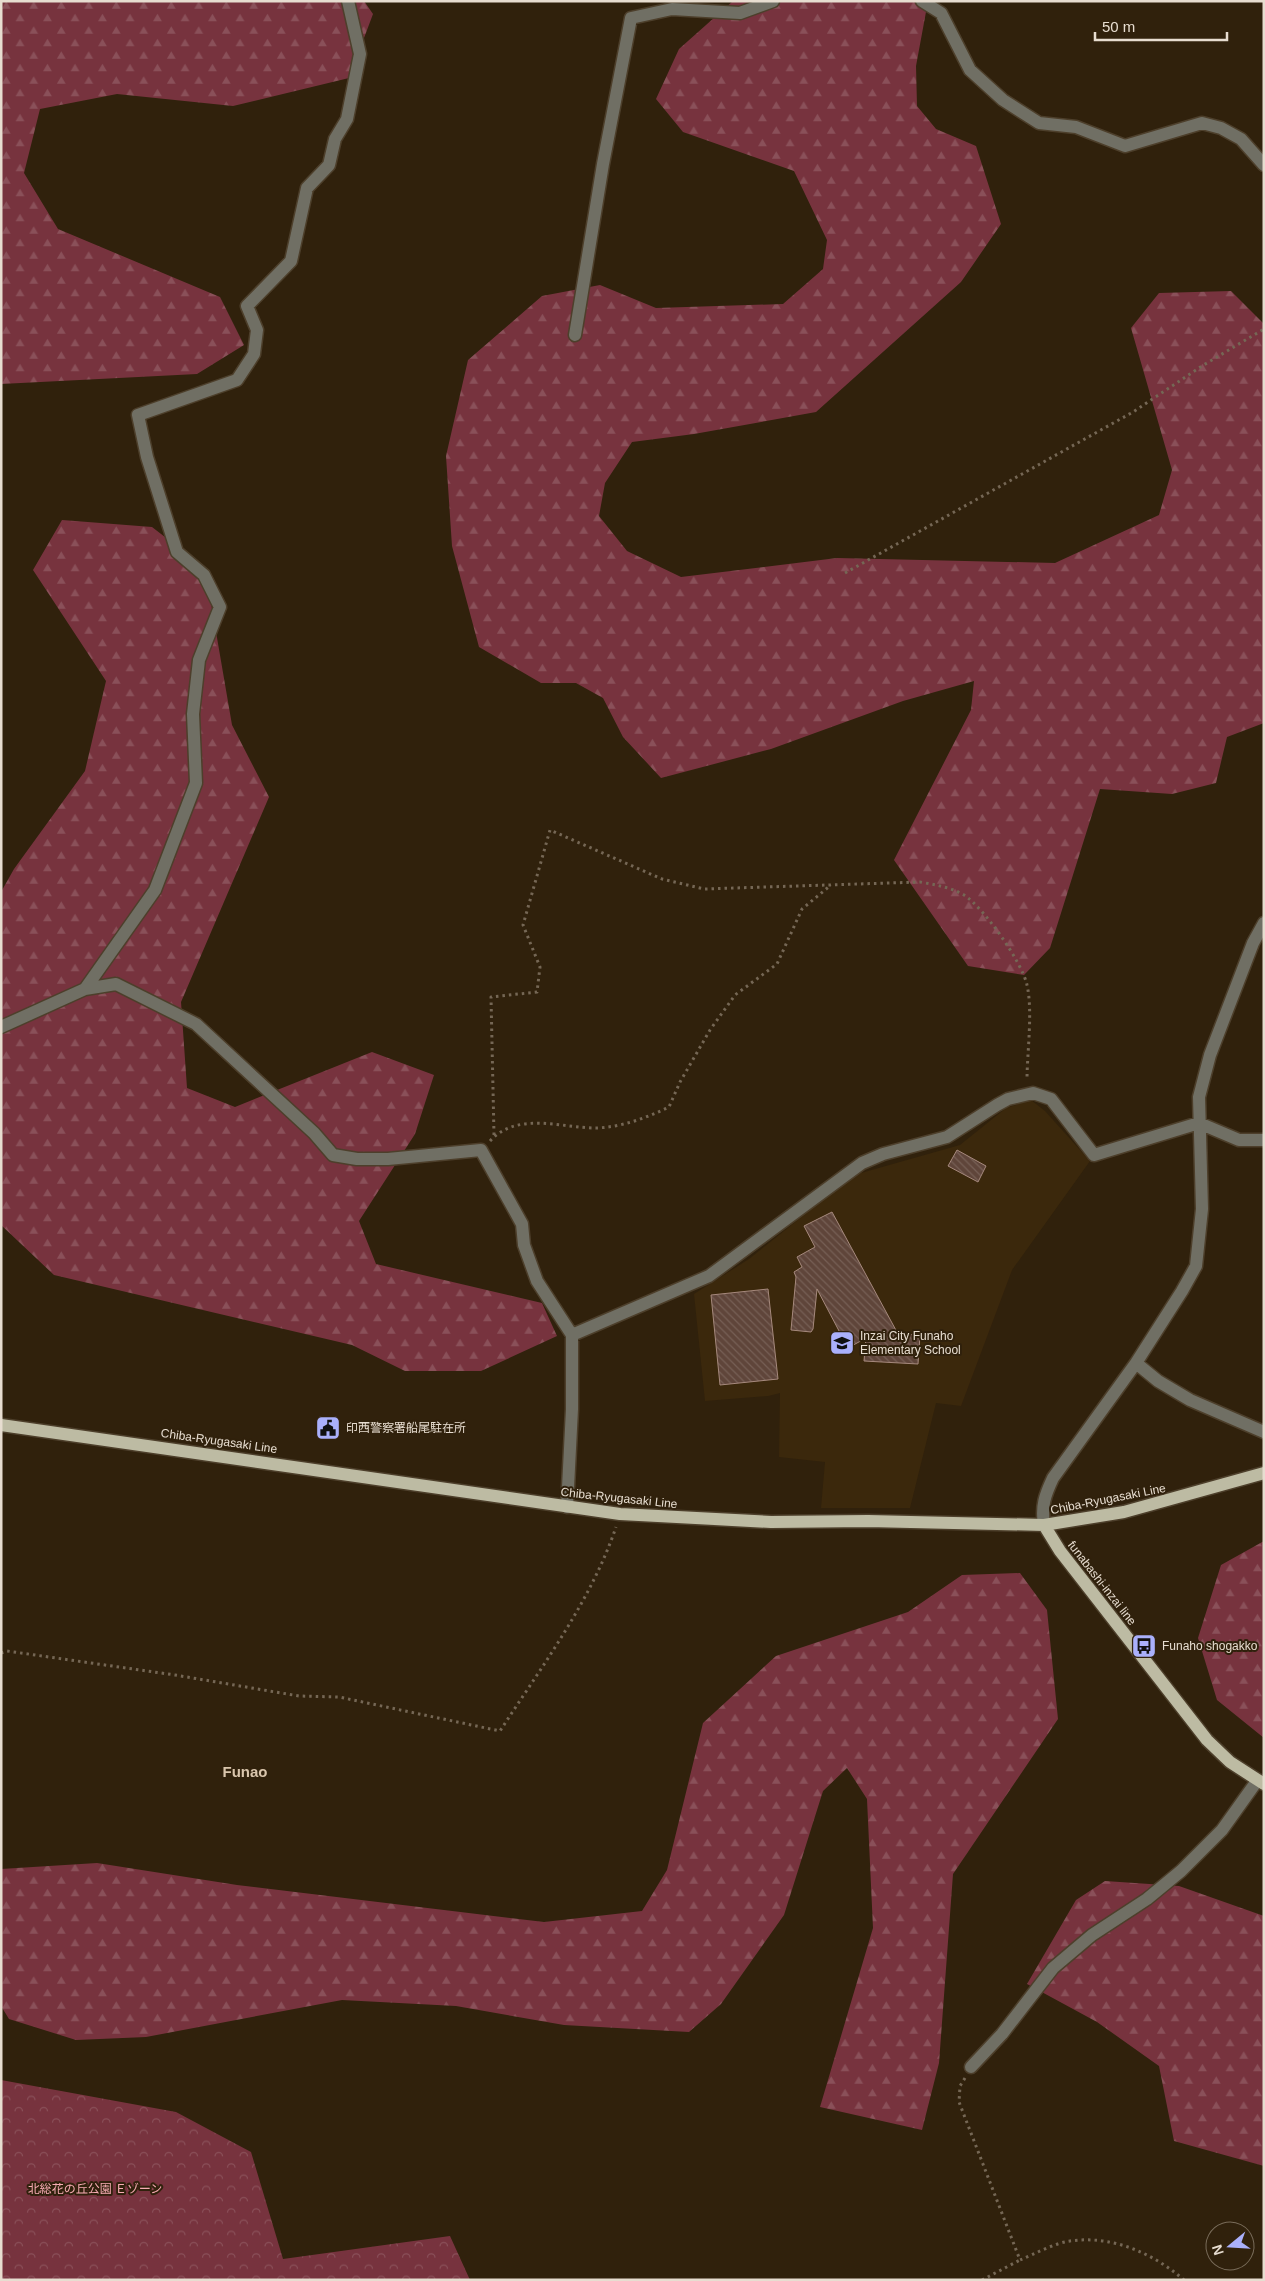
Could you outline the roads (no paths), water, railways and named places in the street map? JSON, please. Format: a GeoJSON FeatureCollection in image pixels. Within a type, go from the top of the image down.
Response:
{"type":"FeatureCollection","features":[{"type":"Feature","properties":{"kind":"main road","name":"Chiba-Ryugasaki Line"},"geometry":{"type":"LineString","coordinates":[[1,1424],[620,1514],[771,1522],[868,1521],[1044,1525],[1124,1512],[1264,1474]]}},
{"type":"Feature","properties":{"kind":"main road","name":"funabashi-inzai line"},"geometry":{"type":"LineString","coordinates":[[1044,1525],[1060,1551],[1207,1740],[1230,1762],[1260,1782]]}},
{"type":"Feature","properties":{"kind":"street"},"geometry":{"type":"LineString","coordinates":[[85,989],[155,890],[196,783],[193,714],[199,660],[220,607],[204,576],[177,552],[147,458],[138,415],[237,380],[254,354],[256,330],[248,306],[291,261],[307,188],[329,164],[335,139],[347,119],[360,54],[348,1]]}},
{"type":"Feature","properties":{"kind":"street"},"geometry":{"type":"LineString","coordinates":[[575,334],[603,164],[631,18],[672,9],[740,13],[773,1]]}},
{"type":"Feature","properties":{"kind":"street"},"geometry":{"type":"LineString","coordinates":[[922,1],[940,13],[970,70],[1003,100],[1039,123],[1076,127],[1125,146],[1202,123],[1221,128],[1241,139],[1264,165]]}},
{"type":"Feature","properties":{"kind":"street"},"geometry":{"type":"LineString","coordinates":[[1044,1525],[1043,1499],[1053,1478],[1136,1363],[1196,1266],[1202,1209],[1199,1097],[1210,1055],[1253,943],[1264,923]]}},
{"type":"Feature","properties":{"kind":"street"},"geometry":{"type":"LineString","coordinates":[[1,1027],[85,989],[116,984],[196,1024],[314,1133],[333,1155],[357,1159],[388,1159],[481,1150],[522,1224],[524,1245],[537,1282],[572,1335],[572,1409],[567,1506]]}},
{"type":"Feature","properties":{"kind":"street"},"geometry":{"type":"LineString","coordinates":[[572,1335],[709,1276],[862,1163],[883,1154],[946,1137],[996,1105],[1027,1093],[1051,1099],[1094,1155],[1199,1123],[1239,1140],[1264,1140]]}},
{"type":"Feature","properties":{"kind":"street"},"geometry":{"type":"LineString","coordinates":[[1136,1363],[1158,1381],[1190,1400],[1264,1432]]}},
{"type":"Feature","properties":{"kind":"street"},"geometry":{"type":"LineString","coordinates":[[971,2067],[1002,2034],[1053,1968],[1092,1935],[1147,1899],[1181,1870],[1222,1830],[1260,1782]]}},
{"type":"Feature","properties":{"kind":"place","name":"Inzai City Funaho Elementary School"},"geometry":{"type":"Point","coordinates":[842,1343]}},
{"type":"Feature","properties":{"kind":"place","name":"印西警察署船尾駐在所"},"geometry":{"type":"Point","coordinates":[328,1428]}},
{"type":"Feature","properties":{"kind":"place","name":"Funaho shogakko"},"geometry":{"type":"Point","coordinates":[1144,1646]}},
{"type":"Feature","properties":{"kind":"district","name":"Funao"},"geometry":{"type":"Point","coordinates":[245,1772]}},
{"type":"Feature","properties":{"kind":"park label","name":"北総花の丘公園 Ｅゾーン"},"geometry":{"type":"Point","coordinates":[95,2189]}}]}
